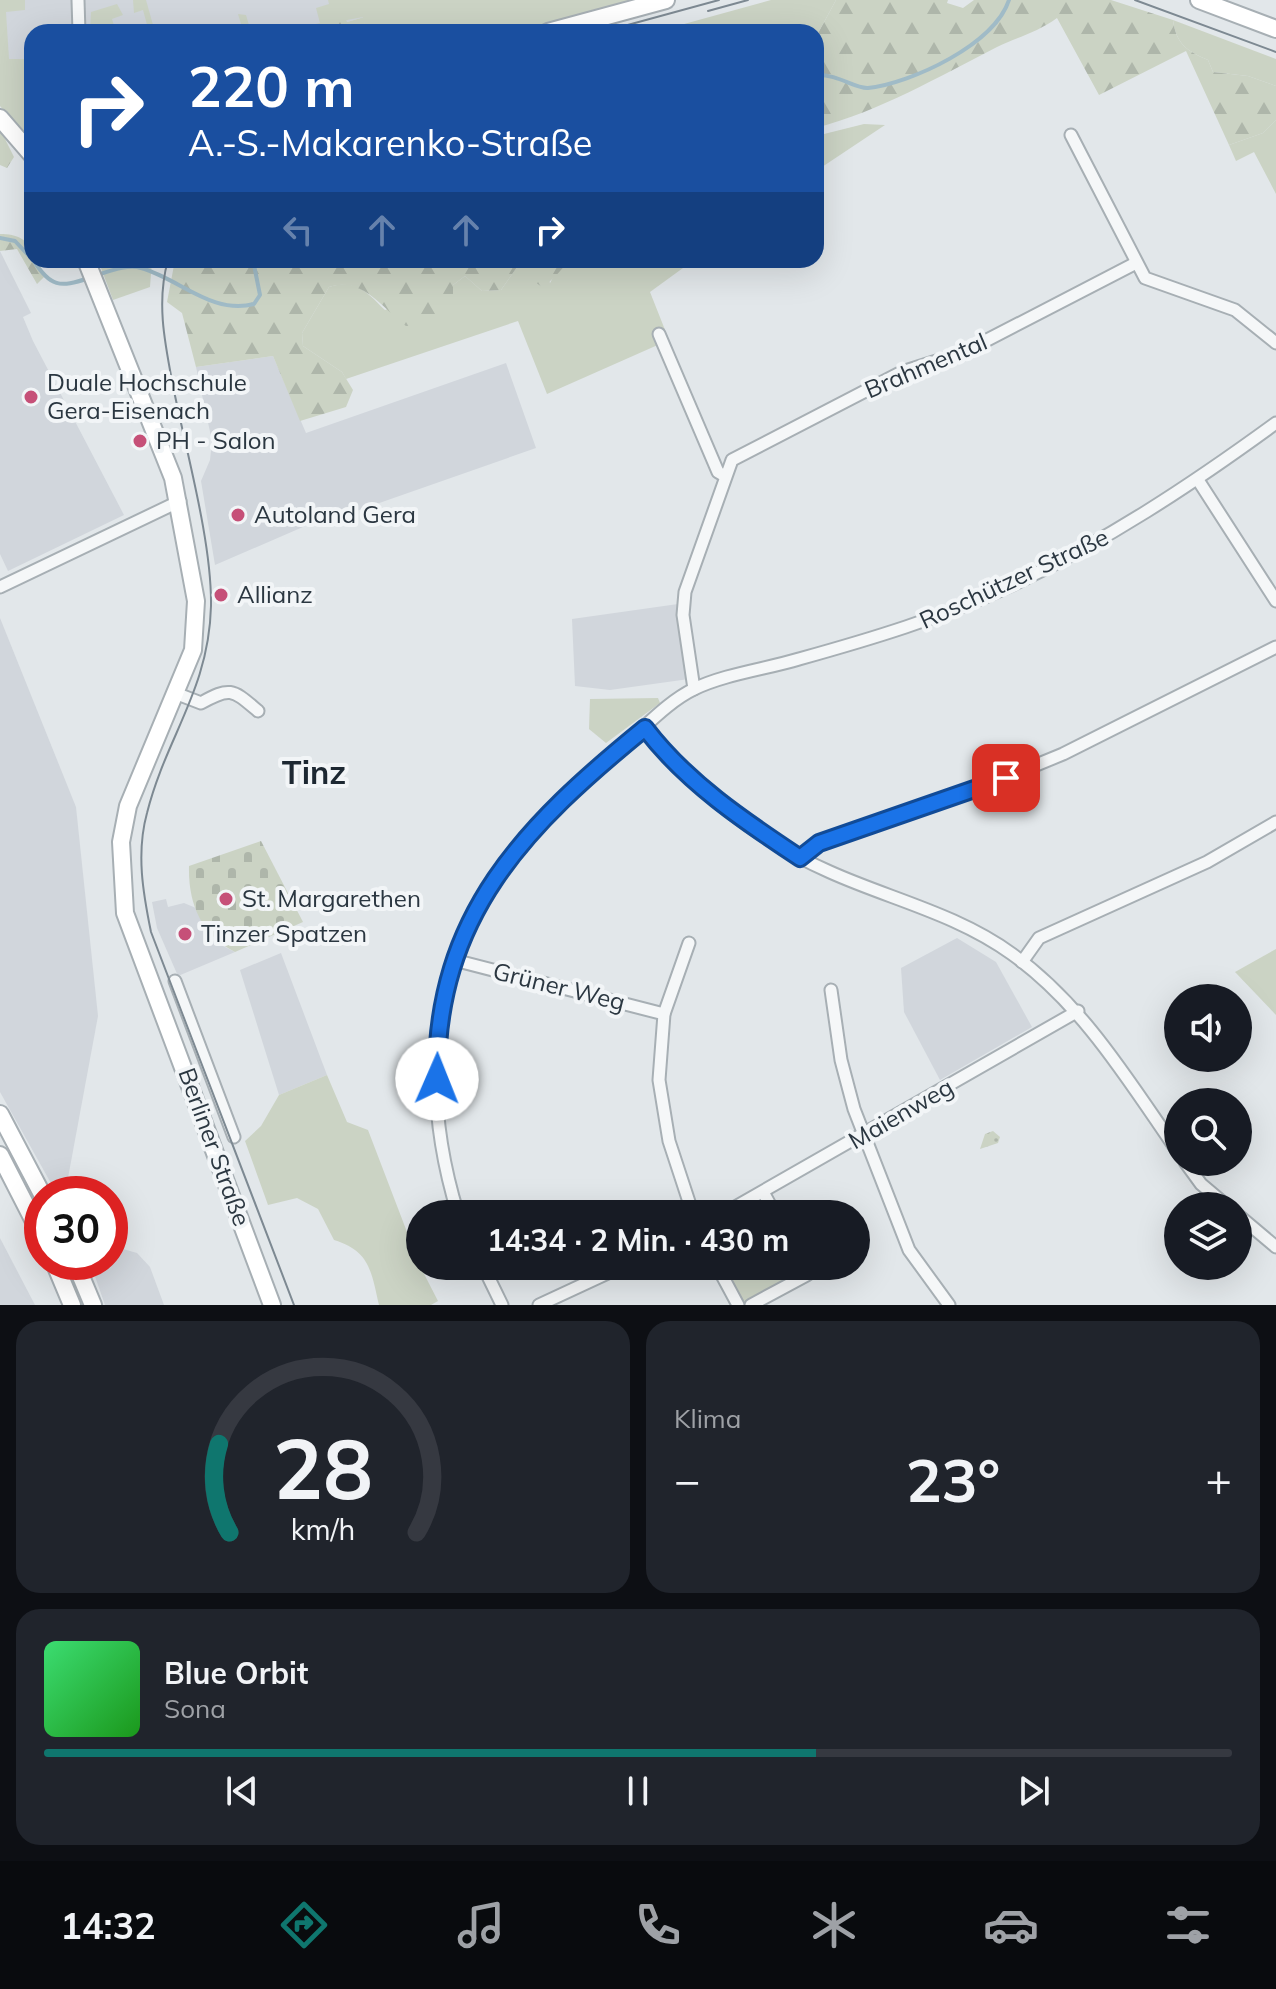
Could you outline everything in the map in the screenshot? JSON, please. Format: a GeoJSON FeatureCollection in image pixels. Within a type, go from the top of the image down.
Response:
{"type":"FeatureCollection","features":[{"type":"Feature","properties":{"kind":"street"},"geometry":{"type":"LineString","coordinates":[[78,0],[79,24]]}},
{"type":"Feature","properties":{"kind":"street"},"geometry":{"type":"LineString","coordinates":[[578,24],[666,0]]}},
{"type":"Feature","properties":{"kind":"street"},"geometry":{"type":"LineString","coordinates":[[1199,0],[1276,29]]}},
{"type":"Feature","properties":{"kind":"street"},"geometry":{"type":"LineString","coordinates":[[0,118],[24,146]]}},
{"type":"Feature","properties":{"kind":"street"},"geometry":{"type":"LineString","coordinates":[[1071,135],[1145,278],[1235,310],[1276,343]]}},
{"type":"Feature","properties":{"kind":"street","name":"Brahmental"},"geometry":{"type":"LineString","coordinates":[[694,689],[683,615],[685,592],[732,460],[902,372],[962,353],[1136,263]]}},
{"type":"Feature","properties":{"kind":"street","name":"Berliner Straße"},"geometry":{"type":"LineString","coordinates":[[90,270],[137,383],[180,501],[196,601],[193,650],[128,806],[121,842],[125,913],[272,1305]]}},
{"type":"Feature","properties":{"kind":"street"},"geometry":{"type":"LineString","coordinates":[[659,334],[718,472],[725,476]]}},
{"type":"Feature","properties":{"kind":"street","name":"Roschützer Straße"},"geometry":{"type":"LineString","coordinates":[[645,728],[694,689],[906,629],[1010,586],[1108,536],[1198,480],[1276,423]]}},
{"type":"Feature","properties":{"kind":"street"},"geometry":{"type":"LineString","coordinates":[[1198,480],[1276,601]]}},
{"type":"Feature","properties":{"kind":"street"},"geometry":{"type":"LineString","coordinates":[[0,587],[180,501]]}},
{"type":"Feature","properties":{"kind":"street"},"geometry":{"type":"LineString","coordinates":[[800,858],[819,843],[978,789],[1063,754],[1276,647]]}},
{"type":"Feature","properties":{"kind":"street"},"geometry":{"type":"LineString","coordinates":[[175,693],[201,703],[221,692],[230,691],[258,711]]}},
{"type":"Feature","properties":{"kind":"street"},"geometry":{"type":"LineString","coordinates":[[454,1200],[445,1166],[437,1108],[441,1003],[454,960],[472,917],[499,869],[575,786],[645,728],[660,747],[733,814],[800,858],[957,922],[1022,962],[1078,1011],[1164,1132]]}},
{"type":"Feature","properties":{"kind":"street"},"geometry":{"type":"LineString","coordinates":[[1022,962],[1039,938],[1207,862],[1276,822]]}},
{"type":"Feature","properties":{"kind":"street"},"geometry":{"type":"LineString","coordinates":[[688,1200],[669,1141],[659,1080],[664,1014],[689,943]]}},
{"type":"Feature","properties":{"kind":"street","name":"Grüner Weg"},"geometry":{"type":"LineString","coordinates":[[454,960],[664,1014]]}},
{"type":"Feature","properties":{"kind":"street"},"geometry":{"type":"LineString","coordinates":[[175,981],[234,1137]]}},
{"type":"Feature","properties":{"kind":"street"},"geometry":{"type":"LineString","coordinates":[[831,990],[841,1060],[864,1135],[909,1250],[949,1305]]}},
{"type":"Feature","properties":{"kind":"street","name":"Maienweg"},"geometry":{"type":"LineString","coordinates":[[748,1200],[1078,1011]]}},
{"type":"Feature","properties":{"kind":"street"},"geometry":{"type":"LineString","coordinates":[[0,1114],[33,1176]]}},
{"type":"Feature","properties":{"kind":"street"},"geometry":{"type":"LineString","coordinates":[[0,1155],[24,1202]]}},
{"type":"Feature","properties":{"kind":"street"},"geometry":{"type":"LineString","coordinates":[[1195,1176],[1210,1192]]}},
{"type":"Feature","properties":{"kind":"street"},"geometry":{"type":"LineString","coordinates":[[763,1192],[767,1200]]}},
{"type":"Feature","properties":{"kind":"street"},"geometry":{"type":"LineString","coordinates":[[1252,1227],[1276,1247]]}},
{"type":"Feature","properties":{"kind":"street"},"geometry":{"type":"LineString","coordinates":[[62,1280],[72,1305]]}},
{"type":"Feature","properties":{"kind":"street"},"geometry":{"type":"LineString","coordinates":[[83,1280],[93,1305]]}},
{"type":"Feature","properties":{"kind":"street"},"geometry":{"type":"LineString","coordinates":[[490,1280],[502,1305]]}},
{"type":"Feature","properties":{"kind":"street"},"geometry":{"type":"LineString","coordinates":[[539,1305],[593,1280]]}},
{"type":"Feature","properties":{"kind":"street"},"geometry":{"type":"LineString","coordinates":[[725,1280],[738,1305]]}},
{"type":"Feature","properties":{"kind":"street"},"geometry":{"type":"LineString","coordinates":[[751,1305],[798,1280]]}},
{"type":"Feature","properties":{"kind":"shaded area"},"geometry":{"type":"Polygon","coordinates":[[[0,0],[426,0],[340,24],[24,24],[24,98],[0,74],[0,0]]]}},
{"type":"Feature","properties":{"kind":"shaded area","name":"Duale Hochschule Gera-Eisenach"},"geometry":{"type":"Polygon","coordinates":[[[0,251],[31,313],[23,317],[33,341],[124,515],[8,571],[0,554],[0,251]]]}},
{"type":"Feature","properties":{"kind":"shaded area"},"geometry":{"type":"Polygon","coordinates":[[[273,356],[306,433],[506,363],[536,448],[328,521],[326,517],[215,565],[201,481],[210,460],[212,441],[196,367],[273,356]]]}},
{"type":"Feature","properties":{"kind":"shaded area"},"geometry":{"type":"Polygon","coordinates":[[[678,604],[689,679],[610,690],[575,686],[572,619],[678,604]]]}},
{"type":"Feature","properties":{"kind":"shaded area"},"geometry":{"type":"Polygon","coordinates":[[[0,618],[76,807],[98,1016],[68,1176],[47,1176],[0,1092],[0,618]]]}},
{"type":"Feature","properties":{"kind":"shaded area","name":"Tinzer Spatzen"},"geometry":{"type":"Polygon","coordinates":[[[166,899],[168,907],[184,903],[196,908],[213,941],[235,952],[178,976],[157,928],[152,902],[166,899]]]}},
{"type":"Feature","properties":{"kind":"shaded area"},"geometry":{"type":"Polygon","coordinates":[[[957,938],[996,962],[1032,1027],[940,1080],[904,1012],[901,968],[957,938]]]}},
{"type":"Feature","properties":{"kind":"shaded area"},"geometry":{"type":"Polygon","coordinates":[[[281,953],[327,1075],[279,1095],[240,970],[281,953]]]}},
{"type":"Feature","properties":{"kind":"shaded area"},"geometry":{"type":"Polygon","coordinates":[[[0,1238],[35,1305],[0,1305],[0,1238]]]}},
{"type":"Feature","properties":{"kind":"shaded area"},"geometry":{"type":"Polygon","coordinates":[[[128,1250],[137,1253],[150,1267],[164,1305],[105,1305],[96,1280],[128,1280],[128,1250]]]}},
{"type":"Feature","properties":{"kind":"green space"},"geometry":{"type":"Polygon","coordinates":[[[0,0],[25,0],[25,10],[6,12],[9,59],[24,59],[24,135],[0,106],[0,0]]]}},
{"type":"Feature","properties":{"kind":"green space"},"geometry":{"type":"Polygon","coordinates":[[[133,0],[146,0],[153,24],[147,24],[143,10],[134,13],[133,0]]]}},
{"type":"Feature","properties":{"kind":"green space"},"geometry":{"type":"Polygon","coordinates":[[[328,0],[638,0],[550,24],[364,24],[363,17],[316,24],[320,23],[316,8],[329,4],[328,0]]]}},
{"type":"Feature","properties":{"kind":"green space"},"geometry":{"type":"Polygon","coordinates":[[[771,0],[836,0],[823,24],[684,24],[771,0]]]}},
{"type":"Feature","properties":{"kind":"green space"},"geometry":{"type":"Polygon","coordinates":[[[836,0],[948,0],[947,3],[963,8],[974,0],[1111,0],[1173,20],[1180,41],[1188,50],[1208,60],[1213,72],[1248,76],[1276,86],[1276,120],[1263,133],[1229,145],[1186,51],[1099,95],[1057,18],[886,103],[824,126],[823,24],[836,0]]]}},
{"type":"Feature","properties":{"kind":"green space"},"geometry":{"type":"Polygon","coordinates":[[[117,4],[123,15],[112,19],[114,24],[90,24],[91,12],[117,4]]]}},
{"type":"Feature","properties":{"kind":"green space"},"geometry":{"type":"Polygon","coordinates":[[[238,14],[246,15],[249,24],[241,24],[238,14]]]}},
{"type":"Feature","properties":{"kind":"green space"},"geometry":{"type":"Polygon","coordinates":[[[364,17],[365,24],[322,24],[345,18],[347,22],[364,17]]]}},
{"type":"Feature","properties":{"kind":"green space"},"geometry":{"type":"Polygon","coordinates":[[[1173,20],[1276,59],[1276,86],[1248,76],[1213,72],[1208,60],[1188,50],[1180,41],[1173,20]]]}},
{"type":"Feature","properties":{"kind":"green space"},"geometry":{"type":"Polygon","coordinates":[[[1276,120],[1276,194],[1254,152],[1236,161],[1229,145],[1263,133],[1276,120]]]}},
{"type":"Feature","properties":{"kind":"green space"},"geometry":{"type":"Polygon","coordinates":[[[864,124],[885,125],[824,166],[824,134],[864,124]]]}},
{"type":"Feature","properties":{"kind":"green space"},"geometry":{"type":"Polygon","coordinates":[[[0,129],[14,157],[7,168],[0,165],[0,129]]]}},
{"type":"Feature","properties":{"kind":"green space"},"geometry":{"type":"Polygon","coordinates":[[[0,234],[18,237],[24,241],[24,261],[17,249],[0,251],[0,234]]]}},
{"type":"Feature","properties":{"kind":"green space"},"geometry":{"type":"Polygon","coordinates":[[[28,268],[41,268],[44,277],[37,284],[28,268]]]}},
{"type":"Feature","properties":{"kind":"green space"},"geometry":{"type":"Polygon","coordinates":[[[101,268],[151,268],[150,287],[113,300],[101,268]]]}},
{"type":"Feature","properties":{"kind":"green space"},"geometry":{"type":"Polygon","coordinates":[[[173,268],[516,268],[501,290],[482,291],[465,276],[453,285],[453,313],[431,324],[406,326],[361,289],[341,285],[329,287],[302,333],[303,346],[342,372],[353,390],[346,407],[300,421],[273,356],[196,367],[182,313],[167,302],[173,268]]]}},
{"type":"Feature","properties":{"kind":"green space"},"geometry":{"type":"Polygon","coordinates":[[[516,268],[545,268],[550,283],[560,268],[683,268],[650,292],[669,340],[547,394],[518,321],[346,379],[342,372],[303,346],[302,333],[329,287],[346,284],[360,288],[385,310],[453,285],[465,276],[482,291],[501,290],[516,268]]]}},
{"type":"Feature","properties":{"kind":"green space"},"geometry":{"type":"Polygon","coordinates":[[[539,268],[562,268],[542,287],[535,282],[539,268]]]}},
{"type":"Feature","properties":{"kind":"green space"},"geometry":{"type":"Polygon","coordinates":[[[658,698],[660,703],[606,743],[589,729],[590,699],[658,698]]]}},
{"type":"Feature","properties":{"kind":"green space"},"geometry":{"type":"Polygon","coordinates":[[[261,841],[303,922],[235,952],[213,937],[199,916],[191,893],[189,866],[261,841]]]}},
{"type":"Feature","properties":{"kind":"green space"},"geometry":{"type":"Polygon","coordinates":[[[1276,949],[1276,1015],[1252,990],[1252,984],[1246,984],[1235,972],[1276,949]]]}},
{"type":"Feature","properties":{"kind":"green space"},"geometry":{"type":"Polygon","coordinates":[[[327,1075],[347,1122],[368,1130],[406,1229],[406,1280],[427,1280],[438,1301],[431,1305],[379,1305],[374,1282],[362,1256],[334,1240],[318,1209],[297,1198],[268,1205],[245,1141],[261,1126],[279,1095],[327,1075]]]}},
{"type":"Feature","properties":{"kind":"green space"},"geometry":{"type":"Polygon","coordinates":[[[993,1131],[1000,1137],[998,1143],[980,1149],[985,1134],[993,1131]]]}},
{"type":"Feature","properties":{"kind":"green space"},"geometry":{"type":"Polygon","coordinates":[[[729,1280],[786,1280],[742,1304],[729,1280]]]}},
{"type":"Feature","properties":{"kind":"waterway"},"geometry":{"type":"LineString","coordinates":[[824,76],[868,88],[928,70],[950,59],[987,32],[1001,16],[1009,0]]}},
{"type":"Feature","properties":{"kind":"waterway"},"geometry":{"type":"LineString","coordinates":[[0,238],[15,241],[24,251]]}},
{"type":"Feature","properties":{"kind":"waterway"},"geometry":{"type":"LineString","coordinates":[[39,268],[56,283],[89,278]]}},
{"type":"Feature","properties":{"kind":"waterway"},"geometry":{"type":"LineString","coordinates":[[97,275],[122,268]]}},
{"type":"Feature","properties":{"kind":"waterway"},"geometry":{"type":"LineString","coordinates":[[141,268],[210,300],[239,306],[254,304],[260,295],[255,268]]}},
{"type":"Feature","properties":{"kind":"tram line"},"geometry":{"type":"LineString","coordinates":[[631,24],[719,0]]}},
{"type":"Feature","properties":{"kind":"tram line"},"geometry":{"type":"LineString","coordinates":[[708,11],[748,0]]}},
{"type":"Feature","properties":{"kind":"tram line"},"geometry":{"type":"LineString","coordinates":[[1135,0],[1276,52]]}},
{"type":"Feature","properties":{"kind":"tram line"},"geometry":{"type":"LineString","coordinates":[[166,268],[162,307],[165,339],[203,525],[211,606],[203,663],[147,813],[141,858],[143,888],[151,932],[294,1305]]}},
{"type":"Feature","properties":{"kind":"place","name":"Duale Hochschule Gera-Eisenach"},"geometry":{"type":"Point","coordinates":[31,397]}},
{"type":"Feature","properties":{"kind":"place","name":"PH - Salon"},"geometry":{"type":"Point","coordinates":[140,441]}},
{"type":"Feature","properties":{"kind":"place","name":"Autoland Gera"},"geometry":{"type":"Point","coordinates":[238,515]}},
{"type":"Feature","properties":{"kind":"place","name":"Allianz"},"geometry":{"type":"Point","coordinates":[221,595]}},
{"type":"Feature","properties":{"kind":"place","name":"St. Margarethen"},"geometry":{"type":"Point","coordinates":[226,899]}},
{"type":"Feature","properties":{"kind":"place","name":"Tinzer Spatzen"},"geometry":{"type":"Point","coordinates":[185,934]}},
{"type":"Feature","properties":{"kind":"district","name":"Tinz"},"geometry":{"type":"Point","coordinates":[314,773]}},
{"type":"Feature","properties":{"kind":"route"},"geometry":{"type":"LineString","coordinates":[[437,1079],[436,1051],[441,1003],[472,917],[499,869],[596,766],[645,728],[660,747],[733,814],[800,858],[819,843],[1006,778]]}}]}
